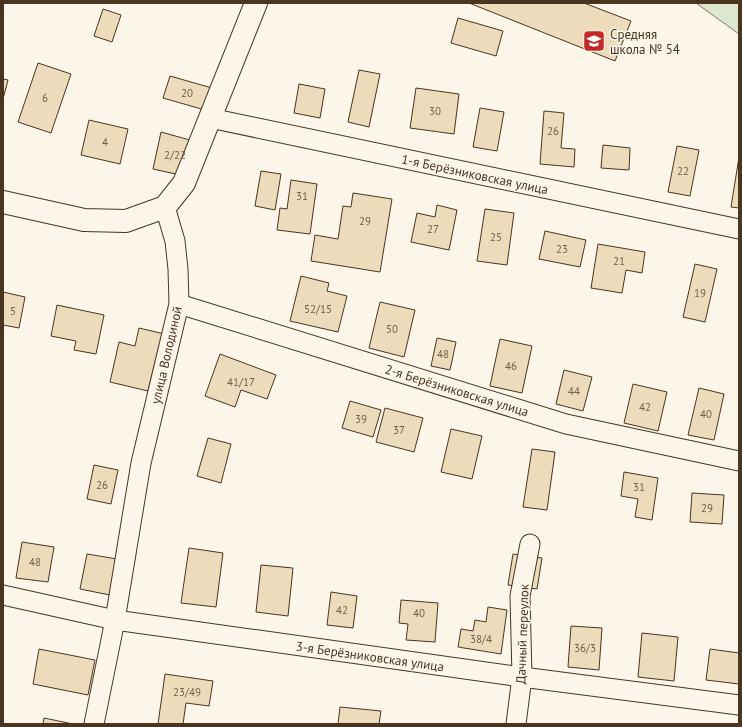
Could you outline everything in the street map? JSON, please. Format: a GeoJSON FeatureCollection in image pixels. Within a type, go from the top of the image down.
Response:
{"type":"FeatureCollection","features":[{"type":"Feature","properties":{"kind":"street"},"geometry":{"type":"LineString","coordinates":[[3,202],[84,220],[112,221],[126,221],[164,207],[184,183],[256,3]]}},
{"type":"Feature","properties":{"kind":"street","name":"1-я Берёзниковская улица"},"geometry":{"type":"LineString","coordinates":[[210,118],[739,229]]}},
{"type":"Feature","properties":{"kind":"street","name":"улица Володиной"},"geometry":{"type":"LineString","coordinates":[[94,724],[115,620],[141,463],[179,304],[178,269],[175,241],[164,207]]}},
{"type":"Feature","properties":{"kind":"street","name":"2-я Берёзниковская улица"},"geometry":{"type":"LineString","coordinates":[[179,304],[566,424],[739,461]]}},
{"type":"Feature","properties":{"kind":"street","name":"Дачный переулок"},"geometry":{"type":"LineString","coordinates":[[516,724],[522,677],[520,596],[530,544]]}},
{"type":"Feature","properties":{"kind":"street","name":"3-я Берёзниковская улица"},"geometry":{"type":"LineString","coordinates":[[3,595],[115,620],[522,677],[739,705]]}},
{"type":"Feature","properties":{"kind":"green space"},"geometry":{"type":"Polygon","coordinates":[[[696,3],[739,3],[739,34],[696,3]]]}},
{"type":"Feature","properties":{"kind":"building","name":"Средняя школа № 54"},"geometry":{"type":"Polygon","coordinates":[[[469,3],[584,3],[631,21],[615,61],[469,3]]]}},
{"type":"Feature","properties":{"kind":"building"},"geometry":{"type":"Polygon","coordinates":[[[103,9],[121,15],[112,42],[94,36],[103,9]]]}},
{"type":"Feature","properties":{"kind":"building"},"geometry":{"type":"Polygon","coordinates":[[[458,18],[503,31],[496,56],[451,43],[458,18]]]}},
{"type":"Feature","properties":{"kind":"building"},"geometry":{"type":"Polygon","coordinates":[[[38,63],[71,74],[51,133],[18,122],[38,63]]]}},
{"type":"Feature","properties":{"kind":"building"},"geometry":{"type":"Polygon","coordinates":[[[359,70],[380,74],[369,127],[348,122],[359,70]]]}},
{"type":"Feature","properties":{"kind":"building"},"geometry":{"type":"Polygon","coordinates":[[[170,76],[212,88],[205,110],[163,98],[170,76]]]}},
{"type":"Feature","properties":{"kind":"building"},"geometry":{"type":"Polygon","coordinates":[[[3,79],[8,80],[3,99],[3,79]]]}},
{"type":"Feature","properties":{"kind":"building"},"geometry":{"type":"Polygon","coordinates":[[[299,84],[325,89],[320,118],[294,113],[299,84]]]}},
{"type":"Feature","properties":{"kind":"building"},"geometry":{"type":"Polygon","coordinates":[[[416,88],[459,94],[454,134],[410,128],[416,88]]]}},
{"type":"Feature","properties":{"kind":"building"},"geometry":{"type":"Polygon","coordinates":[[[480,108],[504,112],[497,151],[473,147],[480,108]]]}},
{"type":"Feature","properties":{"kind":"building"},"geometry":{"type":"Polygon","coordinates":[[[544,111],[564,113],[561,148],[575,149],[574,167],[540,164],[544,111]]]}},
{"type":"Feature","properties":{"kind":"building"},"geometry":{"type":"Polygon","coordinates":[[[89,120],[128,129],[120,164],[81,155],[89,120]]]}},
{"type":"Feature","properties":{"kind":"building"},"geometry":{"type":"Polygon","coordinates":[[[161,132],[197,142],[189,177],[153,169],[161,132]]]}},
{"type":"Feature","properties":{"kind":"building"},"geometry":{"type":"Polygon","coordinates":[[[603,145],[630,148],[629,170],[601,168],[603,145]]]}},
{"type":"Feature","properties":{"kind":"building"},"geometry":{"type":"Polygon","coordinates":[[[677,146],[699,150],[690,196],[668,192],[677,146]]]}},
{"type":"Feature","properties":{"kind":"building"},"geometry":{"type":"Polygon","coordinates":[[[739,157],[739,208],[731,207],[739,157]]]}},
{"type":"Feature","properties":{"kind":"building"},"geometry":{"type":"Polygon","coordinates":[[[261,171],[281,174],[275,210],[255,206],[261,171]]]}},
{"type":"Feature","properties":{"kind":"building"},"geometry":{"type":"Polygon","coordinates":[[[291,180],[317,184],[310,234],[277,230],[280,208],[287,209],[291,180]]]}},
{"type":"Feature","properties":{"kind":"building"},"geometry":{"type":"Polygon","coordinates":[[[353,193],[392,199],[380,272],[311,261],[315,235],[338,239],[343,206],[351,207],[353,193]]]}},
{"type":"Feature","properties":{"kind":"building"},"geometry":{"type":"Polygon","coordinates":[[[437,205],[457,210],[449,250],[411,242],[417,213],[435,217],[437,205]]]}},
{"type":"Feature","properties":{"kind":"building"},"geometry":{"type":"Polygon","coordinates":[[[485,209],[514,213],[507,265],[477,261],[485,209]]]}},
{"type":"Feature","properties":{"kind":"building"},"geometry":{"type":"Polygon","coordinates":[[[545,231],[586,240],[580,267],[539,259],[545,231]]]}},
{"type":"Feature","properties":{"kind":"building"},"geometry":{"type":"Polygon","coordinates":[[[598,244],[645,252],[642,273],[626,270],[622,293],[591,288],[598,244]]]}},
{"type":"Feature","properties":{"kind":"building"},"geometry":{"type":"Polygon","coordinates":[[[695,264],[717,269],[705,322],[683,317],[695,264]]]}},
{"type":"Feature","properties":{"kind":"building"},"geometry":{"type":"Polygon","coordinates":[[[301,276],[329,283],[327,291],[347,296],[338,332],[290,321],[301,276]]]}},
{"type":"Feature","properties":{"kind":"building"},"geometry":{"type":"Polygon","coordinates":[[[3,292],[25,297],[19,328],[3,325],[3,292]]]}},
{"type":"Feature","properties":{"kind":"building"},"geometry":{"type":"Polygon","coordinates":[[[380,302],[415,310],[404,357],[369,348],[380,302]]]}},
{"type":"Feature","properties":{"kind":"building"},"geometry":{"type":"Polygon","coordinates":[[[57,305],[104,315],[96,354],[74,350],[76,341],[51,336],[57,305]]]}},
{"type":"Feature","properties":{"kind":"building"},"geometry":{"type":"Polygon","coordinates":[[[139,328],[169,335],[163,360],[156,358],[148,391],[110,382],[119,342],[135,346],[139,328]]]}},
{"type":"Feature","properties":{"kind":"building"},"geometry":{"type":"Polygon","coordinates":[[[437,338],[456,342],[450,370],[431,366],[437,338]]]}},
{"type":"Feature","properties":{"kind":"building"},"geometry":{"type":"Polygon","coordinates":[[[500,339],[532,346],[522,393],[490,386],[500,339]]]}},
{"type":"Feature","properties":{"kind":"building"},"geometry":{"type":"Polygon","coordinates":[[[220,354],[276,375],[267,399],[241,390],[235,407],[205,396],[220,354]]]}},
{"type":"Feature","properties":{"kind":"building"},"geometry":{"type":"Polygon","coordinates":[[[564,370],[592,377],[583,411],[556,404],[564,370]]]}},
{"type":"Feature","properties":{"kind":"building"},"geometry":{"type":"Polygon","coordinates":[[[633,384],[667,392],[658,431],[624,423],[633,384]]]}},
{"type":"Feature","properties":{"kind":"building"},"geometry":{"type":"Polygon","coordinates":[[[699,388],[724,394],[714,440],[688,435],[699,388]]]}},
{"type":"Feature","properties":{"kind":"building"},"geometry":{"type":"Polygon","coordinates":[[[350,401],[381,410],[373,437],[342,428],[350,401]]]}},
{"type":"Feature","properties":{"kind":"building"},"geometry":{"type":"Polygon","coordinates":[[[385,408],[423,418],[414,452],[376,442],[385,408]]]}},
{"type":"Feature","properties":{"kind":"building"},"geometry":{"type":"Polygon","coordinates":[[[451,429],[482,436],[472,479],[441,472],[451,429]]]}},
{"type":"Feature","properties":{"kind":"building"},"geometry":{"type":"Polygon","coordinates":[[[208,438],[231,444],[221,483],[197,476],[208,438]]]}},
{"type":"Feature","properties":{"kind":"building"},"geometry":{"type":"Polygon","coordinates":[[[532,449],[555,452],[547,510],[523,507],[532,449]]]}},
{"type":"Feature","properties":{"kind":"building"},"geometry":{"type":"Polygon","coordinates":[[[94,465],[118,470],[111,504],[87,499],[94,465]]]}},
{"type":"Feature","properties":{"kind":"building"},"geometry":{"type":"Polygon","coordinates":[[[624,472],[658,478],[652,520],[635,517],[638,499],[621,496],[624,472]]]}},
{"type":"Feature","properties":{"kind":"building"},"geometry":{"type":"Polygon","coordinates":[[[692,493],[724,495],[722,524],[690,522],[692,493]]]}},
{"type":"Feature","properties":{"kind":"building"},"geometry":{"type":"Polygon","coordinates":[[[22,542],[54,547],[48,582],[16,578],[22,542]]]}},
{"type":"Feature","properties":{"kind":"building"},"geometry":{"type":"Polygon","coordinates":[[[189,548],[223,553],[216,607],[181,603],[189,548]]]}},
{"type":"Feature","properties":{"kind":"building"},"geometry":{"type":"Polygon","coordinates":[[[87,554],[117,559],[110,595],[80,589],[87,554]]]}},
{"type":"Feature","properties":{"kind":"building"},"geometry":{"type":"Polygon","coordinates":[[[513,554],[542,558],[537,589],[508,585],[513,554]]]}},
{"type":"Feature","properties":{"kind":"building"},"geometry":{"type":"Polygon","coordinates":[[[261,565],[293,568],[288,616],[256,612],[261,565]]]}},
{"type":"Feature","properties":{"kind":"building"},"geometry":{"type":"Polygon","coordinates":[[[331,592],[357,596],[353,628],[327,625],[331,592]]]}},
{"type":"Feature","properties":{"kind":"building"},"geometry":{"type":"Polygon","coordinates":[[[401,600],[438,603],[435,642],[406,640],[408,624],[399,623],[401,600]]]}},
{"type":"Feature","properties":{"kind":"building"},"geometry":{"type":"Polygon","coordinates":[[[488,607],[507,610],[501,654],[458,647],[461,629],[473,631],[475,620],[486,622],[488,607]]]}},
{"type":"Feature","properties":{"kind":"building"},"geometry":{"type":"Polygon","coordinates":[[[571,626],[602,628],[599,670],[568,667],[571,626]]]}},
{"type":"Feature","properties":{"kind":"building"},"geometry":{"type":"Polygon","coordinates":[[[642,633],[678,637],[674,681],[638,677],[642,633]]]}},
{"type":"Feature","properties":{"kind":"building"},"geometry":{"type":"Polygon","coordinates":[[[39,649],[95,660],[88,695],[33,684],[39,649]]]}},
{"type":"Feature","properties":{"kind":"building"},"geometry":{"type":"Polygon","coordinates":[[[710,649],[739,653],[739,684],[706,680],[710,649]]]}},
{"type":"Feature","properties":{"kind":"building"},"geometry":{"type":"Polygon","coordinates":[[[165,674],[213,681],[209,706],[186,703],[183,724],[158,724],[165,674]]]}},
{"type":"Feature","properties":{"kind":"building"},"geometry":{"type":"Polygon","coordinates":[[[340,707],[381,711],[379,724],[338,724],[340,707]]]}},
{"type":"Feature","properties":{"kind":"building"},"geometry":{"type":"Polygon","coordinates":[[[44,718],[73,724],[43,724],[44,718]]]}},
{"type":"Feature","properties":{"kind":"place","name":"Средняя школа № 54"},"geometry":{"type":"Point","coordinates":[594,41]}}]}
